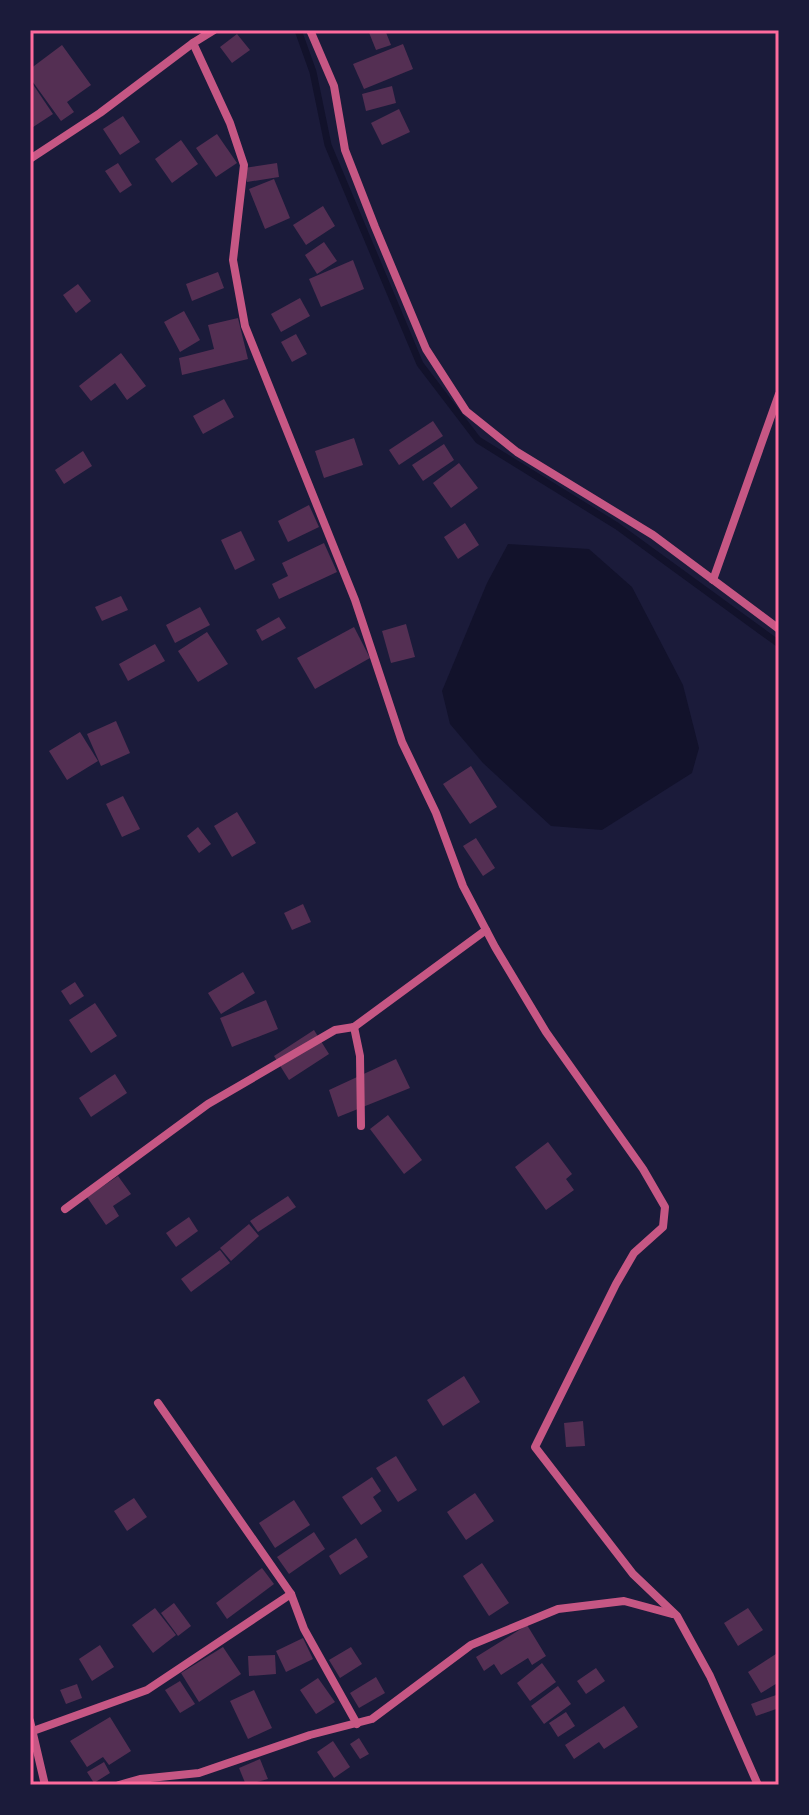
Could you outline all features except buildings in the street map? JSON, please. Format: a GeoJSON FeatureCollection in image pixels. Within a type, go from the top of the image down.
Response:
{"type":"FeatureCollection","features":[{"type":"Feature","properties":{"kind":"street"},"geometry":{"type":"LineString","coordinates":[[30,159],[100,113],[214,30]]}},
{"type":"Feature","properties":{"kind":"street"},"geometry":{"type":"LineString","coordinates":[[310,30],[334,86],[345,150],[402,293],[426,349],[466,411],[517,452],[595,497],[779,629]]}},
{"type":"Feature","properties":{"kind":"street"},"geometry":{"type":"LineString","coordinates":[[193,43],[230,123],[244,165],[233,260],[245,326],[355,600],[402,742],[436,813],[463,886],[486,930],[546,1032],[643,1169],[665,1207],[663,1227],[634,1253],[535,1447],[633,1574],[677,1616],[710,1676],[758,1785]]}},
{"type":"Feature","properties":{"kind":"street"},"geometry":{"type":"LineString","coordinates":[[713,580],[779,394]]}},
{"type":"Feature","properties":{"kind":"street"},"geometry":{"type":"LineString","coordinates":[[65,1209],[208,1104],[335,1030],[354,1027],[486,930]]}},
{"type":"Feature","properties":{"kind":"street"},"geometry":{"type":"LineString","coordinates":[[354,1027],[360,1056],[361,1126]]}},
{"type":"Feature","properties":{"kind":"street"},"geometry":{"type":"LineString","coordinates":[[158,1403],[291,1594],[304,1629],[357,1724]]}},
{"type":"Feature","properties":{"kind":"street"},"geometry":{"type":"LineString","coordinates":[[33,1731],[147,1690],[291,1594]]}},
{"type":"Feature","properties":{"kind":"street"},"geometry":{"type":"LineString","coordinates":[[119,1785],[140,1779],[199,1773],[310,1735],[372,1719],[471,1645],[558,1609],[624,1601],[677,1616]]}},
{"type":"Feature","properties":{"kind":"street"},"geometry":{"type":"LineString","coordinates":[[30,1721],[45,1785]]}},
{"type":"Feature","properties":{"kind":"shaded area"},"geometry":{"type":"Polygon","coordinates":[[[508,544],[589,549],[632,587],[683,685],[699,748],[692,773],[602,830],[551,826],[483,763],[450,724],[442,691],[487,583],[508,544]]]}},
{"type":"Feature","properties":{"kind":"waterway"},"geometry":{"type":"LineString","coordinates":[[298,30],[313,72],[328,145],[420,364],[478,440],[617,526],[779,644]]}}]}
